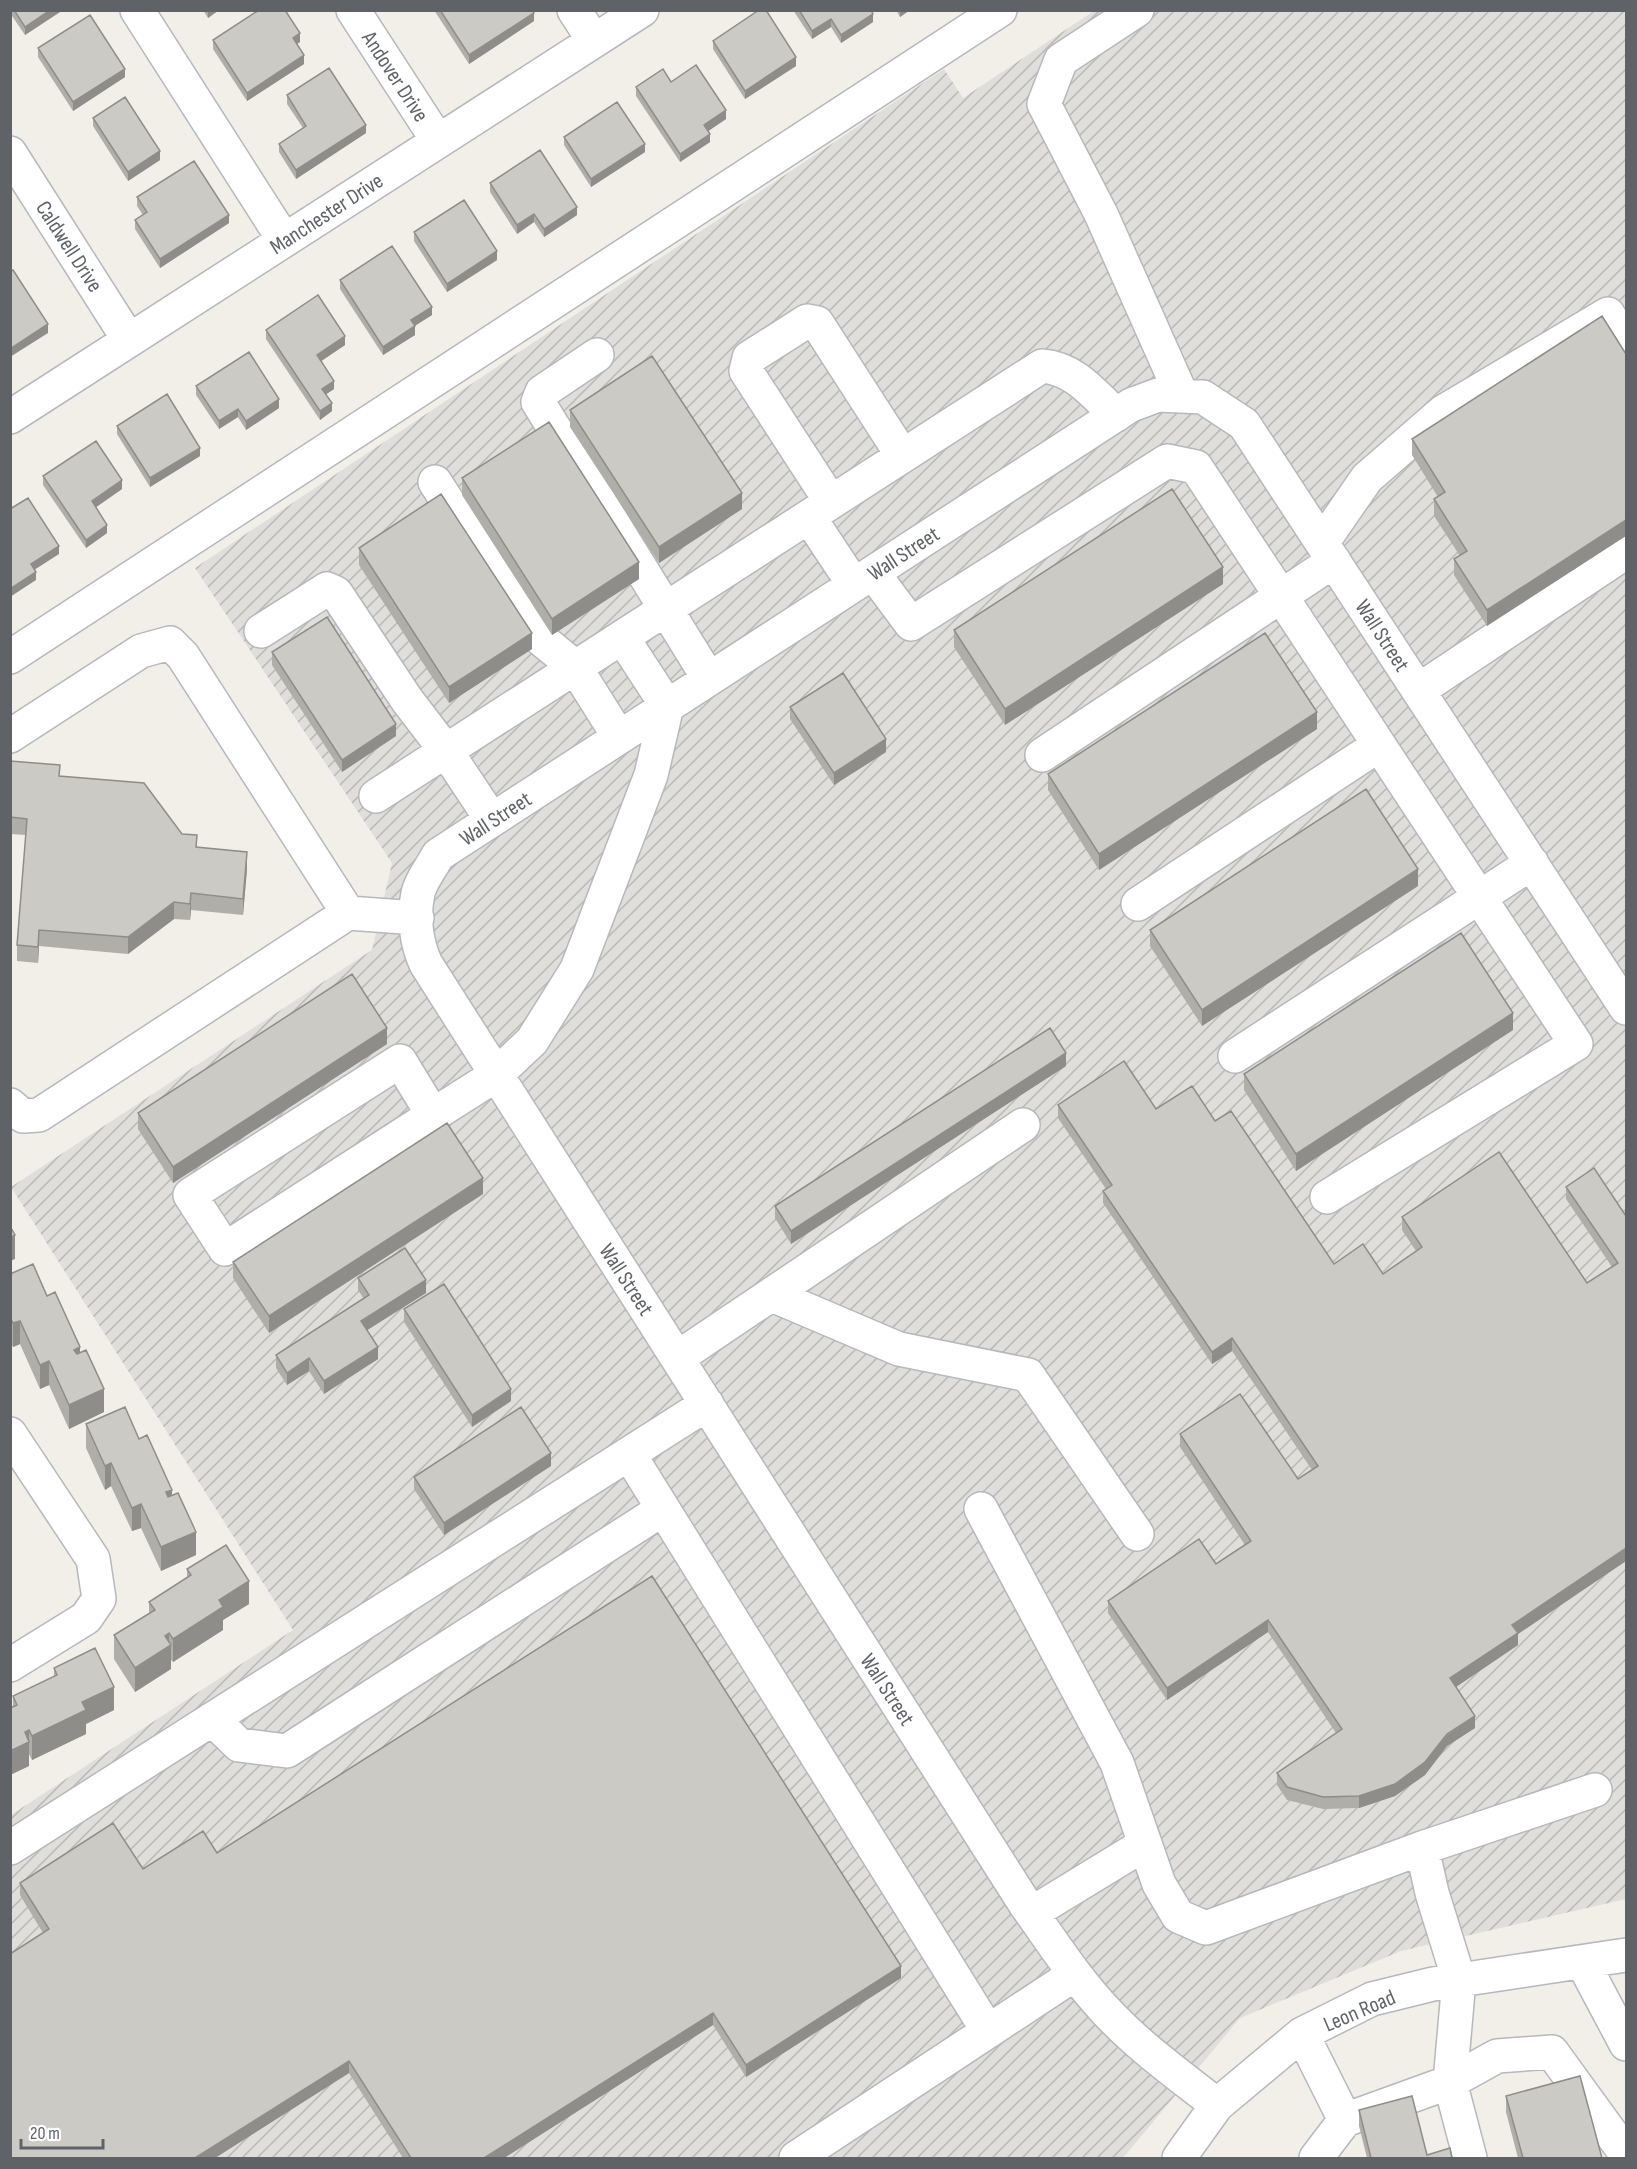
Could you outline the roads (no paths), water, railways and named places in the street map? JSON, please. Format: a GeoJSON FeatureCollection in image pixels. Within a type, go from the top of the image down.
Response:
{"type":"FeatureCollection","features":[{"type":"Feature","properties":{"kind":"street"},"geometry":{"type":"LineString","coordinates":[[137,10],[284,240]]}},
{"type":"Feature","properties":{"kind":"street","name":"Andover Drive"},"geometry":{"type":"LineString","coordinates":[[353,10],[438,141]]}},
{"type":"Feature","properties":{"kind":"street"},"geometry":{"type":"LineString","coordinates":[[574,10],[594,41]]}},
{"type":"Feature","properties":{"kind":"street","name":"Manchester Drive"},"geometry":{"type":"LineString","coordinates":[[10,417],[642,10]]}},
{"type":"Feature","properties":{"kind":"street"},"geometry":{"type":"LineString","coordinates":[[10,657],[1000,10]]}},
{"type":"Feature","properties":{"kind":"street"},"geometry":{"type":"LineString","coordinates":[[1137,10],[1061,60],[1044,104],[1101,214],[1182,396]]}},
{"type":"Feature","properties":{"kind":"street","name":"Caldwell Drive"},"geometry":{"type":"LineString","coordinates":[[10,153],[129,339]]}},
{"type":"Feature","properties":{"kind":"street"},"geometry":{"type":"LineString","coordinates":[[1042,755],[1280,595],[1328,552],[1367,478],[1443,412],[1608,314],[1626,343]]}},
{"type":"Feature","properties":{"kind":"street"},"geometry":{"type":"LineString","coordinates":[[902,455],[817,323],[807,321],[750,358],[746,371],[820,509],[864,579],[911,624],[1167,461],[1196,467],[1576,1044],[1327,1197]]}},
{"type":"Feature","properties":{"kind":"street"},"geometry":{"type":"LineString","coordinates":[[597,356],[542,392],[538,402],[709,679]]}},
{"type":"Feature","properties":{"kind":"street"},"geometry":{"type":"LineString","coordinates":[[376,796],[1042,366],[1054,367],[1078,378],[1116,415]]}},
{"type":"Feature","properties":{"kind":"street","name":"Wall Street"},"geometry":{"type":"LineString","coordinates":[[1217,2105],[1138,2041],[1106,2011],[1075,1974],[1032,1913],[426,964],[418,948],[418,891],[438,855],[1131,405],[1158,395],[1203,397],[1244,424],[1626,1008]]}},
{"type":"Feature","properties":{"kind":"street"},"geometry":{"type":"LineString","coordinates":[[435,482],[530,630],[575,668],[619,737]]}},
{"type":"Feature","properties":{"kind":"street"},"geometry":{"type":"LineString","coordinates":[[1419,690],[1626,552]]}},
{"type":"Feature","properties":{"kind":"street"},"geometry":{"type":"LineString","coordinates":[[261,631],[327,589],[336,593],[406,700],[446,751],[492,820]]}},
{"type":"Feature","properties":{"kind":"street"},"geometry":{"type":"LineString","coordinates":[[433,1115],[400,1061],[190,1195],[225,1249],[496,1075],[532,1041],[577,969],[651,775],[667,706],[622,637]]}},
{"type":"Feature","properties":{"kind":"street"},"geometry":{"type":"LineString","coordinates":[[10,736],[141,651],[170,644],[183,656],[348,913]]}},
{"type":"Feature","properties":{"kind":"street"},"geometry":{"type":"LineString","coordinates":[[1138,904],[1379,745]]}},
{"type":"Feature","properties":{"kind":"street"},"geometry":{"type":"LineString","coordinates":[[1235,1056],[1532,863]]}},
{"type":"Feature","properties":{"kind":"street"},"geometry":{"type":"LineString","coordinates":[[10,1105],[23,1116],[39,1115],[348,913],[417,918]]}},
{"type":"Feature","properties":{"kind":"street"},"geometry":{"type":"LineString","coordinates":[[677,1358],[1023,1125]]}},
{"type":"Feature","properties":{"kind":"street"},"geometry":{"type":"LineString","coordinates":[[772,1294],[899,1349],[1028,1375],[1137,1534]]}},
{"type":"Feature","properties":{"kind":"street"},"geometry":{"type":"LineString","coordinates":[[10,1848],[707,1404]]}},
{"type":"Feature","properties":{"kind":"street"},"geometry":{"type":"LineString","coordinates":[[10,1434],[93,1559],[99,1599],[86,1618],[10,1665]]}},
{"type":"Feature","properties":{"kind":"street"},"geometry":{"type":"LineString","coordinates":[[629,1454],[988,2031]]}},
{"type":"Feature","properties":{"kind":"street"},"geometry":{"type":"LineString","coordinates":[[212,1719],[239,1745],[287,1751],[663,1509]]}},
{"type":"Feature","properties":{"kind":"street"},"geometry":{"type":"LineString","coordinates":[[981,1509],[1118,1763],[1144,1844],[1160,1884],[1178,1916],[1206,1928],[1422,1848],[1595,1790]]}},
{"type":"Feature","properties":{"kind":"street"},"geometry":{"type":"LineString","coordinates":[[1032,1913],[1144,1844]]}},
{"type":"Feature","properties":{"kind":"street"},"geometry":{"type":"LineString","coordinates":[[1422,1848],[1432,1893],[1459,1980],[1450,2082],[1470,2158]]}},
{"type":"Feature","properties":{"kind":"street","name":"Leon Road"},"geometry":{"type":"LineString","coordinates":[[1179,2158],[1217,2105],[1302,2034],[1372,1999],[1433,1984],[1626,1955]]}},
{"type":"Feature","properties":{"kind":"street"},"geometry":{"type":"LineString","coordinates":[[1583,1963],[1626,2044]]}},
{"type":"Feature","properties":{"kind":"street"},"geometry":{"type":"LineString","coordinates":[[796,2158],[1075,1974]]}},
{"type":"Feature","properties":{"kind":"street"},"geometry":{"type":"LineString","coordinates":[[1302,2034],[1346,2120]]}},
{"type":"Feature","properties":{"kind":"street"},"geometry":{"type":"LineString","coordinates":[[1316,2158],[1346,2120],[1450,2082],[1497,2056],[1551,2052],[1626,2154]]}}]}
